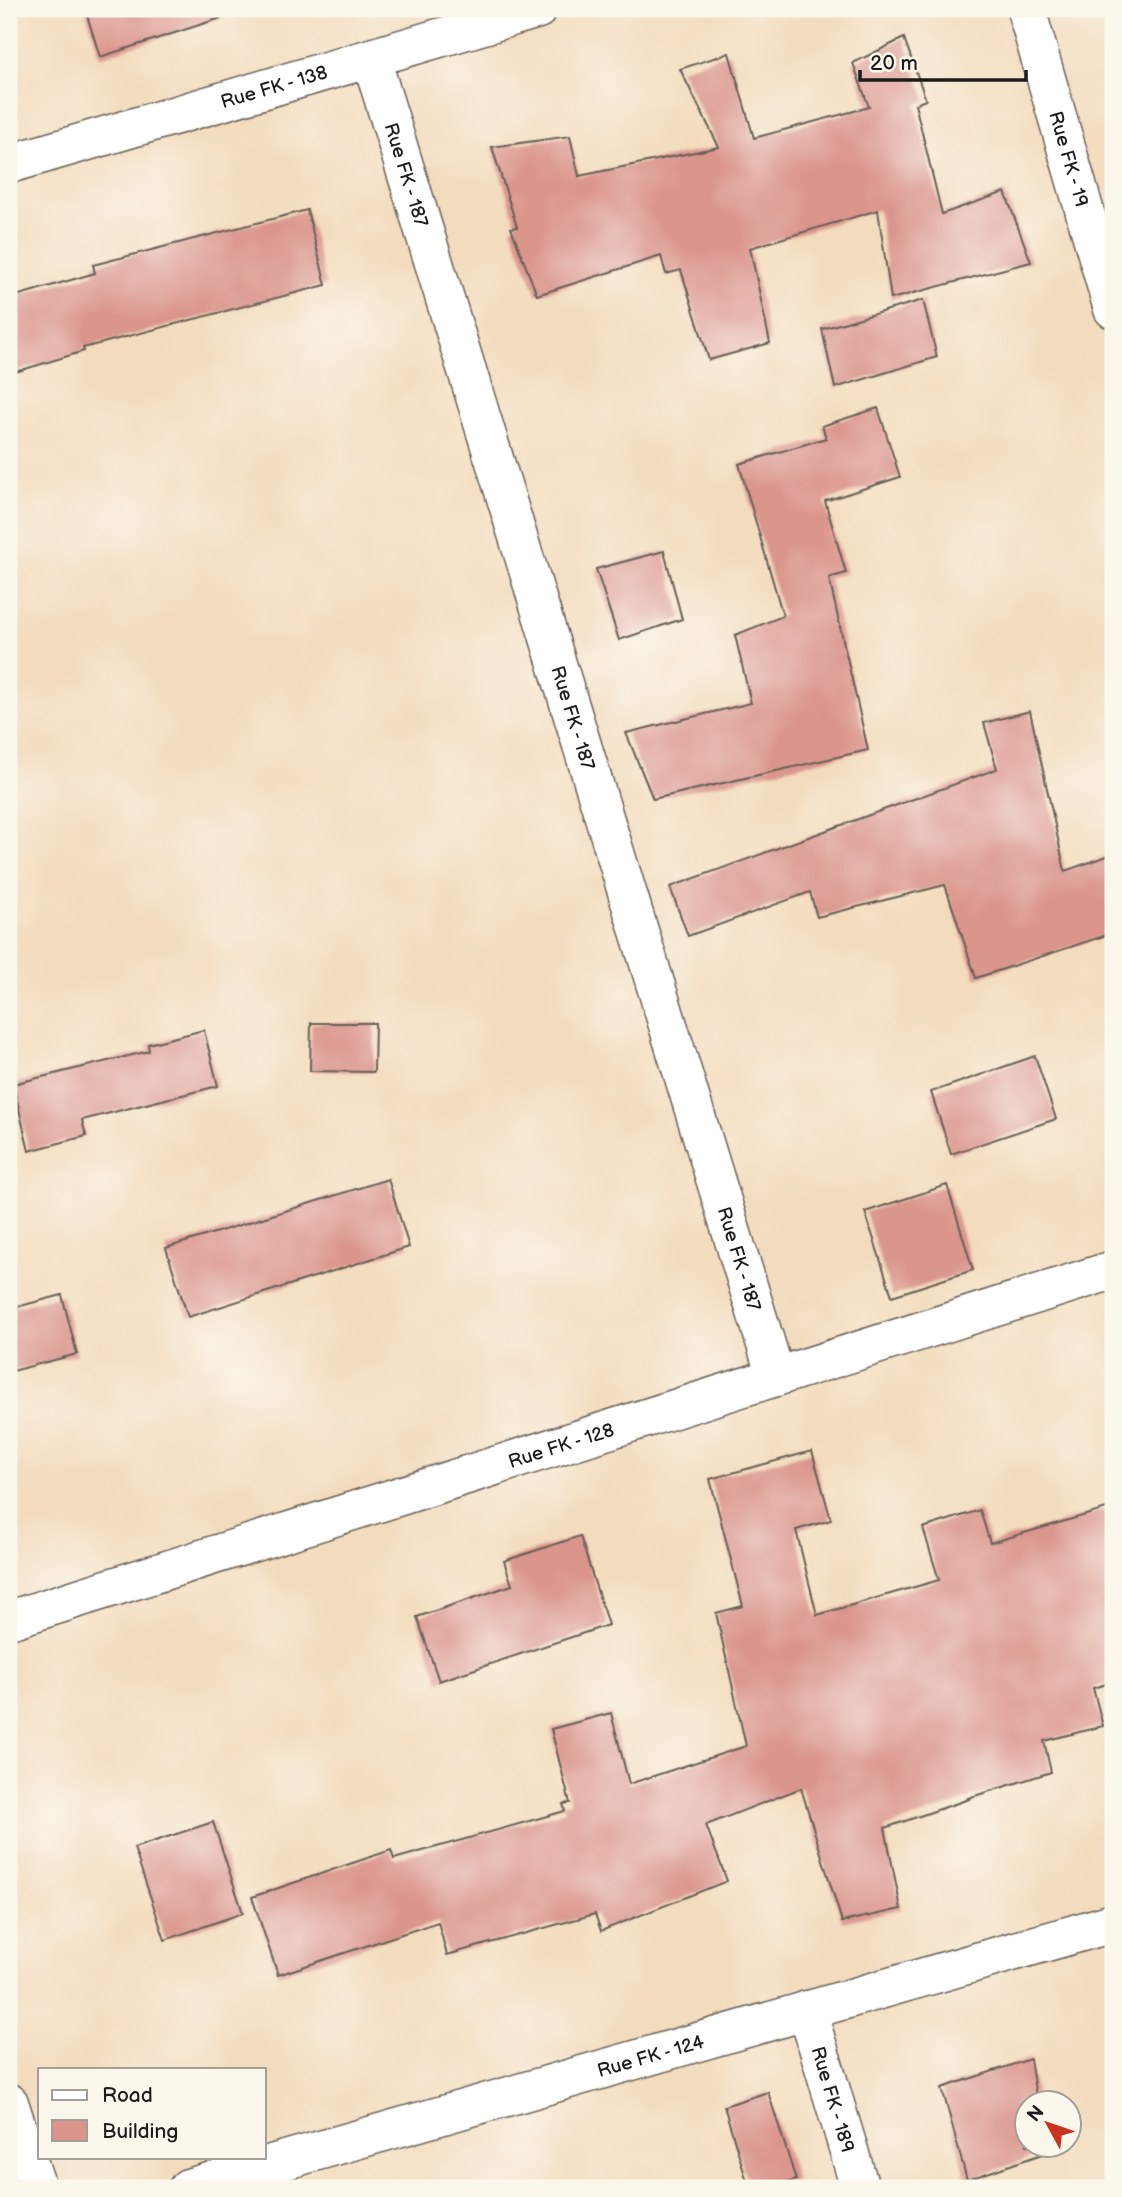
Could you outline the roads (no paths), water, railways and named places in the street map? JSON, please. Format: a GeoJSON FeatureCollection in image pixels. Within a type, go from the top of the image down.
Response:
{"type":"FeatureCollection","features":[{"type":"Feature","properties":{"kind":"street","name":"Rue FK - 138"},"geometry":{"type":"LineString","coordinates":[[9,164],[538,9]]}},
{"type":"Feature","properties":{"kind":"street","name":"Rue FK - 19"},"geometry":{"type":"LineString","coordinates":[[1026,9],[1113,309]]}},
{"type":"Feature","properties":{"kind":"street","name":"Rue FK - 187"},"geometry":{"type":"LineString","coordinates":[[370,58],[776,1377]]}},
{"type":"Feature","properties":{"kind":"street","name":"Rue FK - 128"},"geometry":{"type":"LineString","coordinates":[[9,1620],[1113,1270]]}},
{"type":"Feature","properties":{"kind":"street","name":"Rue FK - 124"},"geometry":{"type":"LineString","coordinates":[[188,2188],[1113,1923]]}},
{"type":"Feature","properties":{"kind":"street","name":"Rue FK - 189"},"geometry":{"type":"LineString","coordinates":[[807,2010],[860,2188]]}},
{"type":"Feature","properties":{"kind":"street"},"geometry":{"type":"LineString","coordinates":[[9,2103],[37,2188]]}}]}
